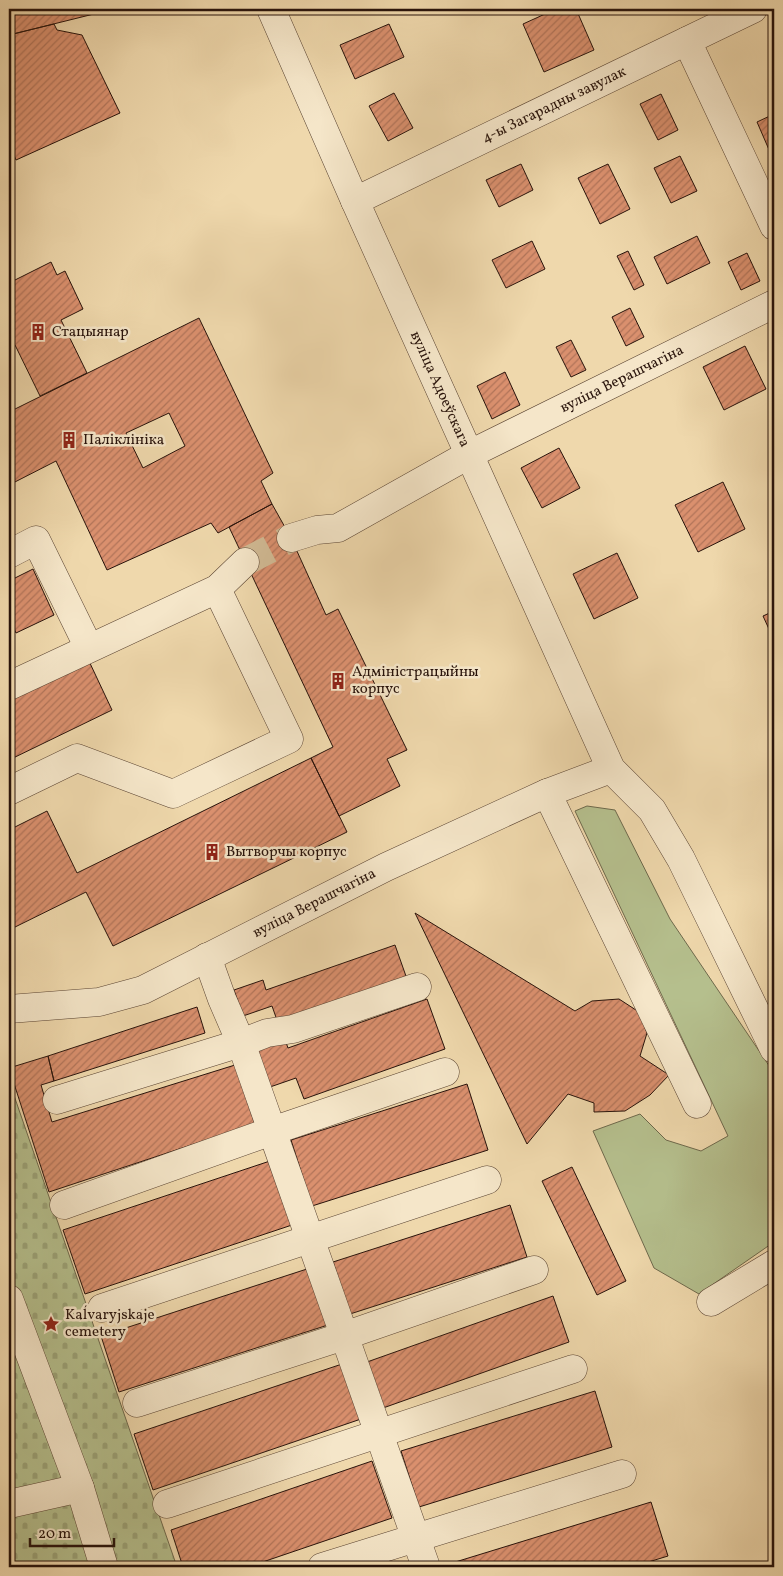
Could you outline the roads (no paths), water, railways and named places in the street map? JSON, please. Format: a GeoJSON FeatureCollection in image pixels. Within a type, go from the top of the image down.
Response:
{"type":"FeatureCollection","features":[{"type":"Feature","properties":{"kind":"street","name":"вуліца Адоеўскага"},"geometry":{"type":"LineString","coordinates":[[271,9],[355,201],[611,769]]}},
{"type":"Feature","properties":{"kind":"street","name":"4-ы Загарадны завулак"},"geometry":{"type":"LineString","coordinates":[[355,201],[754,9]]}},
{"type":"Feature","properties":{"kind":"street"},"geometry":{"type":"LineString","coordinates":[[688,40],[774,226]]}},
{"type":"Feature","properties":{"kind":"street","name":"вуліца Верашчагіна"},"geometry":{"type":"LineString","coordinates":[[291,538],[317,530],[338,528],[470,454],[774,304]]}},
{"type":"Feature","properties":{"kind":"street"},"geometry":{"type":"LineString","coordinates":[[9,554],[36,540],[90,648]]}},
{"type":"Feature","properties":{"kind":"street"},"geometry":{"type":"LineString","coordinates":[[9,686],[217,589],[245,562]]}},
{"type":"Feature","properties":{"kind":"street"},"geometry":{"type":"LineString","coordinates":[[9,791],[76,758],[173,794],[289,739],[217,589]]}},
{"type":"Feature","properties":{"kind":"street"},"geometry":{"type":"LineString","coordinates":[[611,769],[652,810],[681,859],[774,1049]]}},
{"type":"Feature","properties":{"kind":"street","name":"вуліца Верашчагіна"},"geometry":{"type":"LineString","coordinates":[[9,1009],[99,1002],[143,990],[386,868],[548,793],[611,769]]}},
{"type":"Feature","properties":{"kind":"street"},"geometry":{"type":"LineString","coordinates":[[548,793],[697,1104]]}},
{"type":"Feature","properties":{"kind":"street"},"geometry":{"type":"LineString","coordinates":[[207,957],[222,999],[242,1044],[426,1567]]}},
{"type":"Feature","properties":{"kind":"street"},"geometry":{"type":"LineString","coordinates":[[56,1100],[242,1044],[267,1033],[293,1029],[417,987]]}},
{"type":"Feature","properties":{"kind":"street"},"geometry":{"type":"LineString","coordinates":[[64,1205],[446,1072]]}},
{"type":"Feature","properties":{"kind":"street"},"geometry":{"type":"LineString","coordinates":[[102,1308],[487,1180]]}},
{"type":"Feature","properties":{"kind":"street"},"geometry":{"type":"LineString","coordinates":[[711,1302],[774,1264]]}},
{"type":"Feature","properties":{"kind":"street"},"geometry":{"type":"LineString","coordinates":[[137,1403],[344,1336],[534,1270]]}},
{"type":"Feature","properties":{"kind":"street"},"geometry":{"type":"LineString","coordinates":[[9,1299],[80,1488],[104,1567]]}},
{"type":"Feature","properties":{"kind":"street"},"geometry":{"type":"LineString","coordinates":[[167,1504],[573,1369]]}},
{"type":"Feature","properties":{"kind":"street"},"geometry":{"type":"LineString","coordinates":[[322,1567],[622,1474]]}},
{"type":"Feature","properties":{"kind":"street"},"geometry":{"type":"LineString","coordinates":[[9,1504],[80,1488]]}},
{"type":"Feature","properties":{"kind":"tunnel"},"geometry":{"type":"LineString","coordinates":[[245,562],[291,538]]}},
{"type":"Feature","properties":{"kind":"place","name":"Стацыянар"},"geometry":{"type":"Point","coordinates":[38,332]}},
{"type":"Feature","properties":{"kind":"place","name":"Паліклініка"},"geometry":{"type":"Point","coordinates":[69,440]}},
{"type":"Feature","properties":{"kind":"place","name":"Адміністрацыйны корпус"},"geometry":{"type":"Point","coordinates":[338,681]}},
{"type":"Feature","properties":{"kind":"place","name":"Вытворчы корпус"},"geometry":{"type":"Point","coordinates":[212,852]}},
{"type":"Feature","properties":{"kind":"place","name":"Kaĺvaryjskaje cemetery"},"geometry":{"type":"Point","coordinates":[51,1324]}}]}
